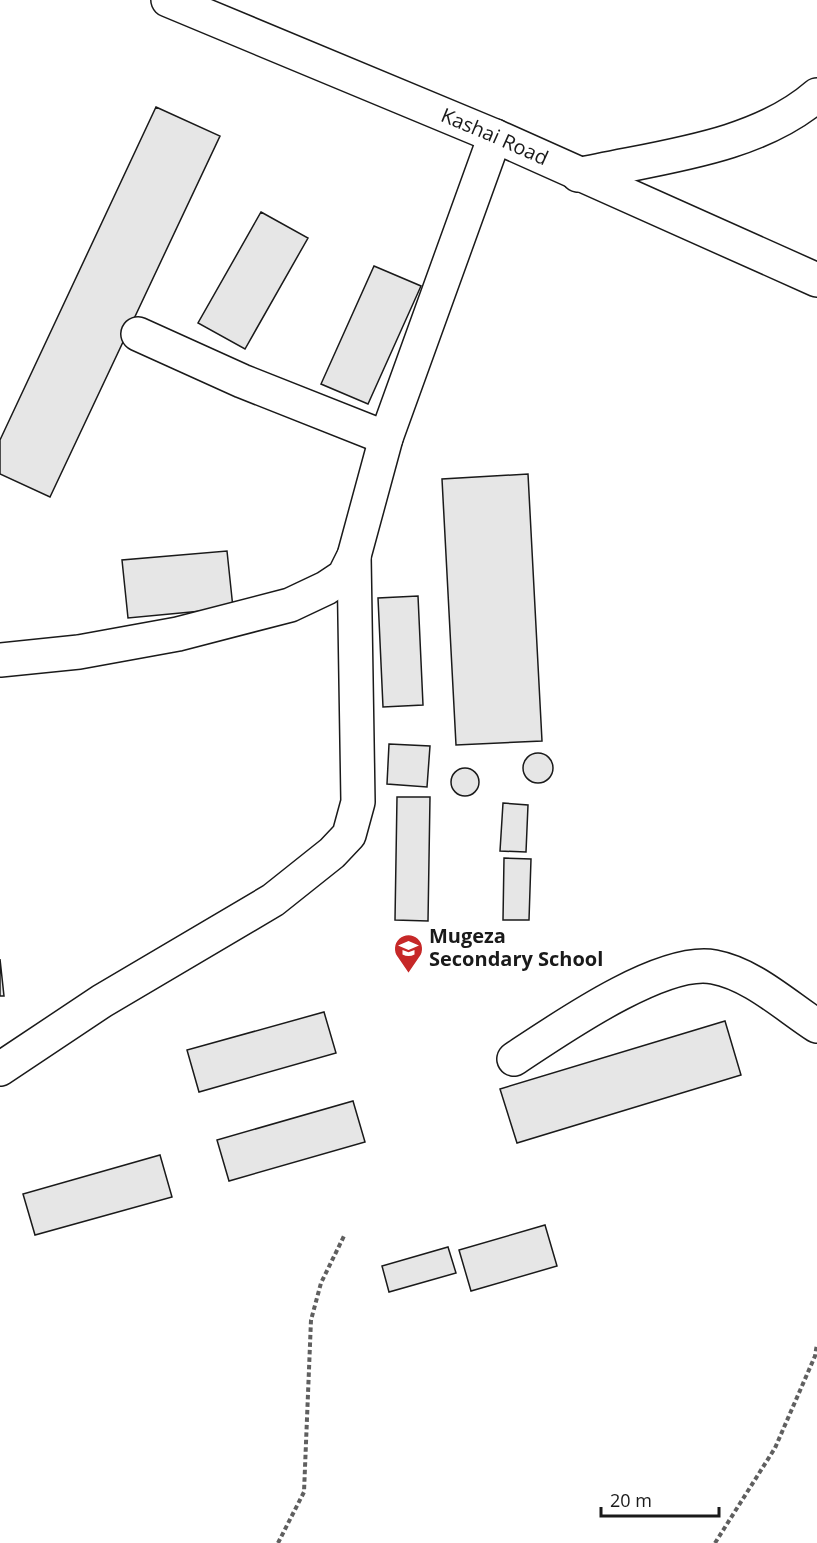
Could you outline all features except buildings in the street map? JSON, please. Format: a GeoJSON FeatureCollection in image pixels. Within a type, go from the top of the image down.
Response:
{"type":"FeatureCollection","features":[{"type":"Feature","properties":{"kind":"street","name":"Kashai Road"},"geometry":{"type":"LineString","coordinates":[[168,0],[495,136],[817,280]]}},
{"type":"Feature","properties":{"kind":"street"},"geometry":{"type":"LineString","coordinates":[[578,175],[746,137],[799,110],[817,94]]}},
{"type":"Feature","properties":{"kind":"street"},"geometry":{"type":"LineString","coordinates":[[0,660],[79,652],[156,638],[290,605],[326,588],[344,576],[354,556],[386,438],[495,136]]}},
{"type":"Feature","properties":{"kind":"street"},"geometry":{"type":"LineString","coordinates":[[138,334],[242,381],[386,438]]}},
{"type":"Feature","properties":{"kind":"street"},"geometry":{"type":"LineString","coordinates":[[0,1069],[102,1001],[273,900],[332,853],[349,835],[358,802],[354,556]]}},
{"type":"Feature","properties":{"kind":"street"},"geometry":{"type":"LineString","coordinates":[[514,1059],[570,1022],[654,977],[684,969],[714,967],[753,983],[817,1026]]}},
{"type":"Feature","properties":{"kind":"path"},"geometry":{"type":"LineString","coordinates":[[278,1543],[304,1492],[311,1320],[321,1283],[345,1234]]}},
{"type":"Feature","properties":{"kind":"path"},"geometry":{"type":"LineString","coordinates":[[715,1543],[776,1448],[815,1356],[817,1344]]}},
{"type":"Feature","properties":{"kind":"place","name":"Mugeza Secondary School"},"geometry":{"type":"Point","coordinates":[408,974]}}]}
